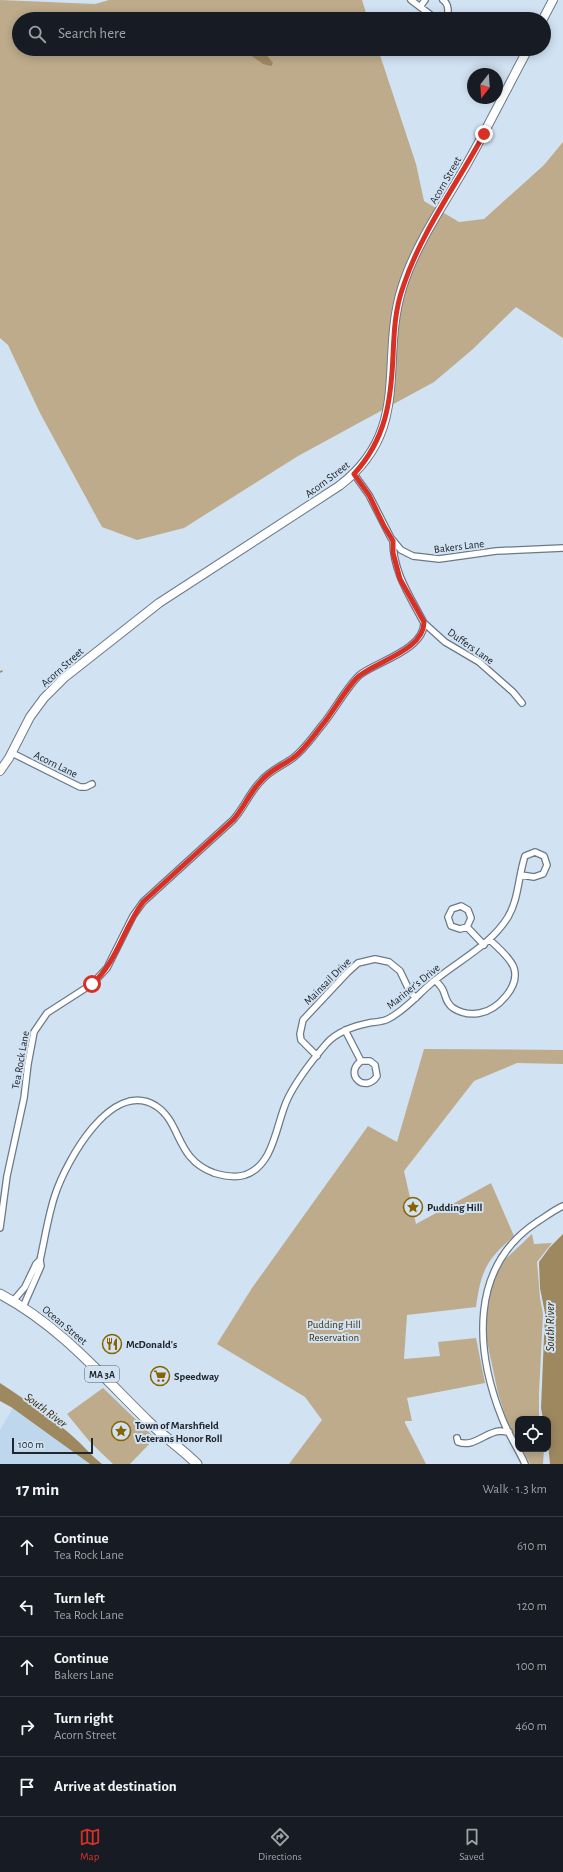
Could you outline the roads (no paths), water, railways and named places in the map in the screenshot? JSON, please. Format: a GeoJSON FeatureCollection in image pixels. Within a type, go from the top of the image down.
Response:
{"type":"FeatureCollection","features":[{"type":"Feature","properties":{"kind":"main road"},"geometry":{"type":"LineString","coordinates":[[547,12],[553,0]]}},
{"type":"Feature","properties":{"kind":"main road","name":"Acorn Street"},"geometry":{"type":"LineString","coordinates":[[0,770],[12,753],[30,717],[37,707],[54,688],[78,666],[159,603],[321,499],[354,474],[372,451],[385,420],[391,387],[397,312],[406,275],[425,236],[476,148],[524,56]]}},
{"type":"Feature","properties":{"kind":"main road","name":"Ocean Street"},"geometry":{"type":"LineString","coordinates":[[0,1294],[23,1307],[64,1337],[148,1421],[197,1464]]}},
{"type":"Feature","properties":{"kind":"street"},"geometry":{"type":"LineString","coordinates":[[411,0],[427,12]]}},
{"type":"Feature","properties":{"kind":"street"},"geometry":{"type":"LineString","coordinates":[[420,7],[425,0]]}},
{"type":"Feature","properties":{"kind":"street"},"geometry":{"type":"LineString","coordinates":[[443,0],[448,9],[447,12]]}},
{"type":"Feature","properties":{"kind":"street","name":"Bakers Lane"},"geometry":{"type":"LineString","coordinates":[[354,474],[369,495],[393,541],[408,554],[432,559],[496,551],[563,548]]}},
{"type":"Feature","properties":{"kind":"street"},"geometry":{"type":"LineString","coordinates":[[393,541],[393,553],[400,579],[424,622]]}},
{"type":"Feature","properties":{"kind":"street","name":"Duffers Lane"},"geometry":{"type":"LineString","coordinates":[[424,622],[445,642],[479,662],[513,692],[522,703]]}},
{"type":"Feature","properties":{"kind":"street","name":"Tea Rock Lane"},"geometry":{"type":"LineString","coordinates":[[0,1228],[7,1176],[24,1098],[28,1058],[32,1037],[36,1027],[47,1013],[100,976],[116,953],[133,916],[143,902],[233,820],[256,786],[266,775],[298,753],[339,704],[355,680],[368,669],[399,653],[418,638],[424,631],[424,622]]}},
{"type":"Feature","properties":{"kind":"street","name":"Acorn Lane"},"geometry":{"type":"LineString","coordinates":[[12,753],[80,787],[86,787],[92,784]]}},
{"type":"Feature","properties":{"kind":"street","name":"Mariner's Drive"},"geometry":{"type":"LineString","coordinates":[[40,1260],[55,1195],[65,1171],[85,1138],[100,1120],[115,1107],[138,1101],[155,1105],[169,1120],[180,1143],[190,1157],[203,1168],[218,1174],[232,1177],[252,1172],[262,1164],[268,1154],[287,1100],[327,1043],[345,1030],[359,1025],[385,1020],[403,1010],[435,980],[490,940],[501,927],[513,907],[525,856],[535,852],[544,856],[547,865],[543,874],[534,877],[521,875]]}},
{"type":"Feature","properties":{"kind":"street"},"geometry":{"type":"LineString","coordinates":[[461,906],[468,910],[471,918],[467,927],[460,929],[451,926],[448,917],[452,909],[461,906]]}},
{"type":"Feature","properties":{"kind":"street"},"geometry":{"type":"LineString","coordinates":[[467,927],[484,945]]}},
{"type":"Feature","properties":{"kind":"street"},"geometry":{"type":"LineString","coordinates":[[435,980],[442,989],[447,1002],[459,1011],[474,1014],[482,1013],[492,1008],[510,990],[514,970],[512,964],[490,940]]}},
{"type":"Feature","properties":{"kind":"street","name":"Mainsail Drive"},"geometry":{"type":"LineString","coordinates":[[317,1056],[301,1040],[300,1034],[303,1020],[346,973],[358,963],[375,959],[389,962],[400,972],[410,992],[416,998]]}},
{"type":"Feature","properties":{"kind":"street"},"geometry":{"type":"LineString","coordinates":[[345,1030],[360,1061]]}},
{"type":"Feature","properties":{"kind":"street"},"geometry":{"type":"LineString","coordinates":[[360,1061],[370,1061],[378,1070],[374,1080],[369,1083],[363,1084],[357,1080],[354,1075],[356,1064],[360,1061]]}},
{"type":"Feature","properties":{"kind":"street"},"geometry":{"type":"LineString","coordinates":[[525,1464],[502,1419],[490,1379],[484,1342],[484,1315],[490,1282],[498,1261],[516,1238],[532,1225],[563,1206]]}},
{"type":"Feature","properties":{"kind":"street"},"geometry":{"type":"LineString","coordinates":[[13,1301],[25,1287],[36,1264],[40,1260]]}},
{"type":"Feature","properties":{"kind":"street"},"geometry":{"type":"LineString","coordinates":[[23,1307],[41,1266],[40,1260]]}},
{"type":"Feature","properties":{"kind":"street"},"geometry":{"type":"LineString","coordinates":[[499,1431],[502,1419]]}},
{"type":"Feature","properties":{"kind":"street"},"geometry":{"type":"LineString","coordinates":[[457,1438],[458,1442],[464,1444],[477,1441],[499,1431],[509,1432]]}},
{"type":"Feature","properties":{"kind":"water"},"geometry":{"type":"Polygon","coordinates":[[[252,56],[268,56],[273,63],[271,66],[263,64],[252,56]]]}},
{"type":"Feature","properties":{"kind":"water","name":"South River"},"geometry":{"type":"Polygon","coordinates":[[[563,1234],[563,1464],[550,1464],[549,1452],[551,1452],[551,1416],[542,1416],[541,1408],[545,1313],[540,1288],[539,1262],[550,1247],[563,1234]]]}},
{"type":"Feature","properties":{"kind":"water"},"geometry":{"type":"Polygon","coordinates":[[[0,1383],[61,1426],[102,1464],[90,1464],[11,1407],[0,1401],[0,1383]]]}},
{"type":"Feature","properties":{"kind":"place","name":"Pudding Hill"},"geometry":{"type":"Point","coordinates":[413,1207]}},
{"type":"Feature","properties":{"kind":"place","name":"McDonald's"},"geometry":{"type":"Point","coordinates":[112,1344]}},
{"type":"Feature","properties":{"kind":"place","name":"Speedway"},"geometry":{"type":"Point","coordinates":[160,1376]}},
{"type":"Feature","properties":{"kind":"place","name":"Town of Marshfield Veterans Honor Roll"},"geometry":{"type":"Point","coordinates":[121,1431]}},
{"type":"Feature","properties":{"kind":"park label","name":"Pudding Hill Reservation"},"geometry":{"type":"Point","coordinates":[334,1330]}}]}
